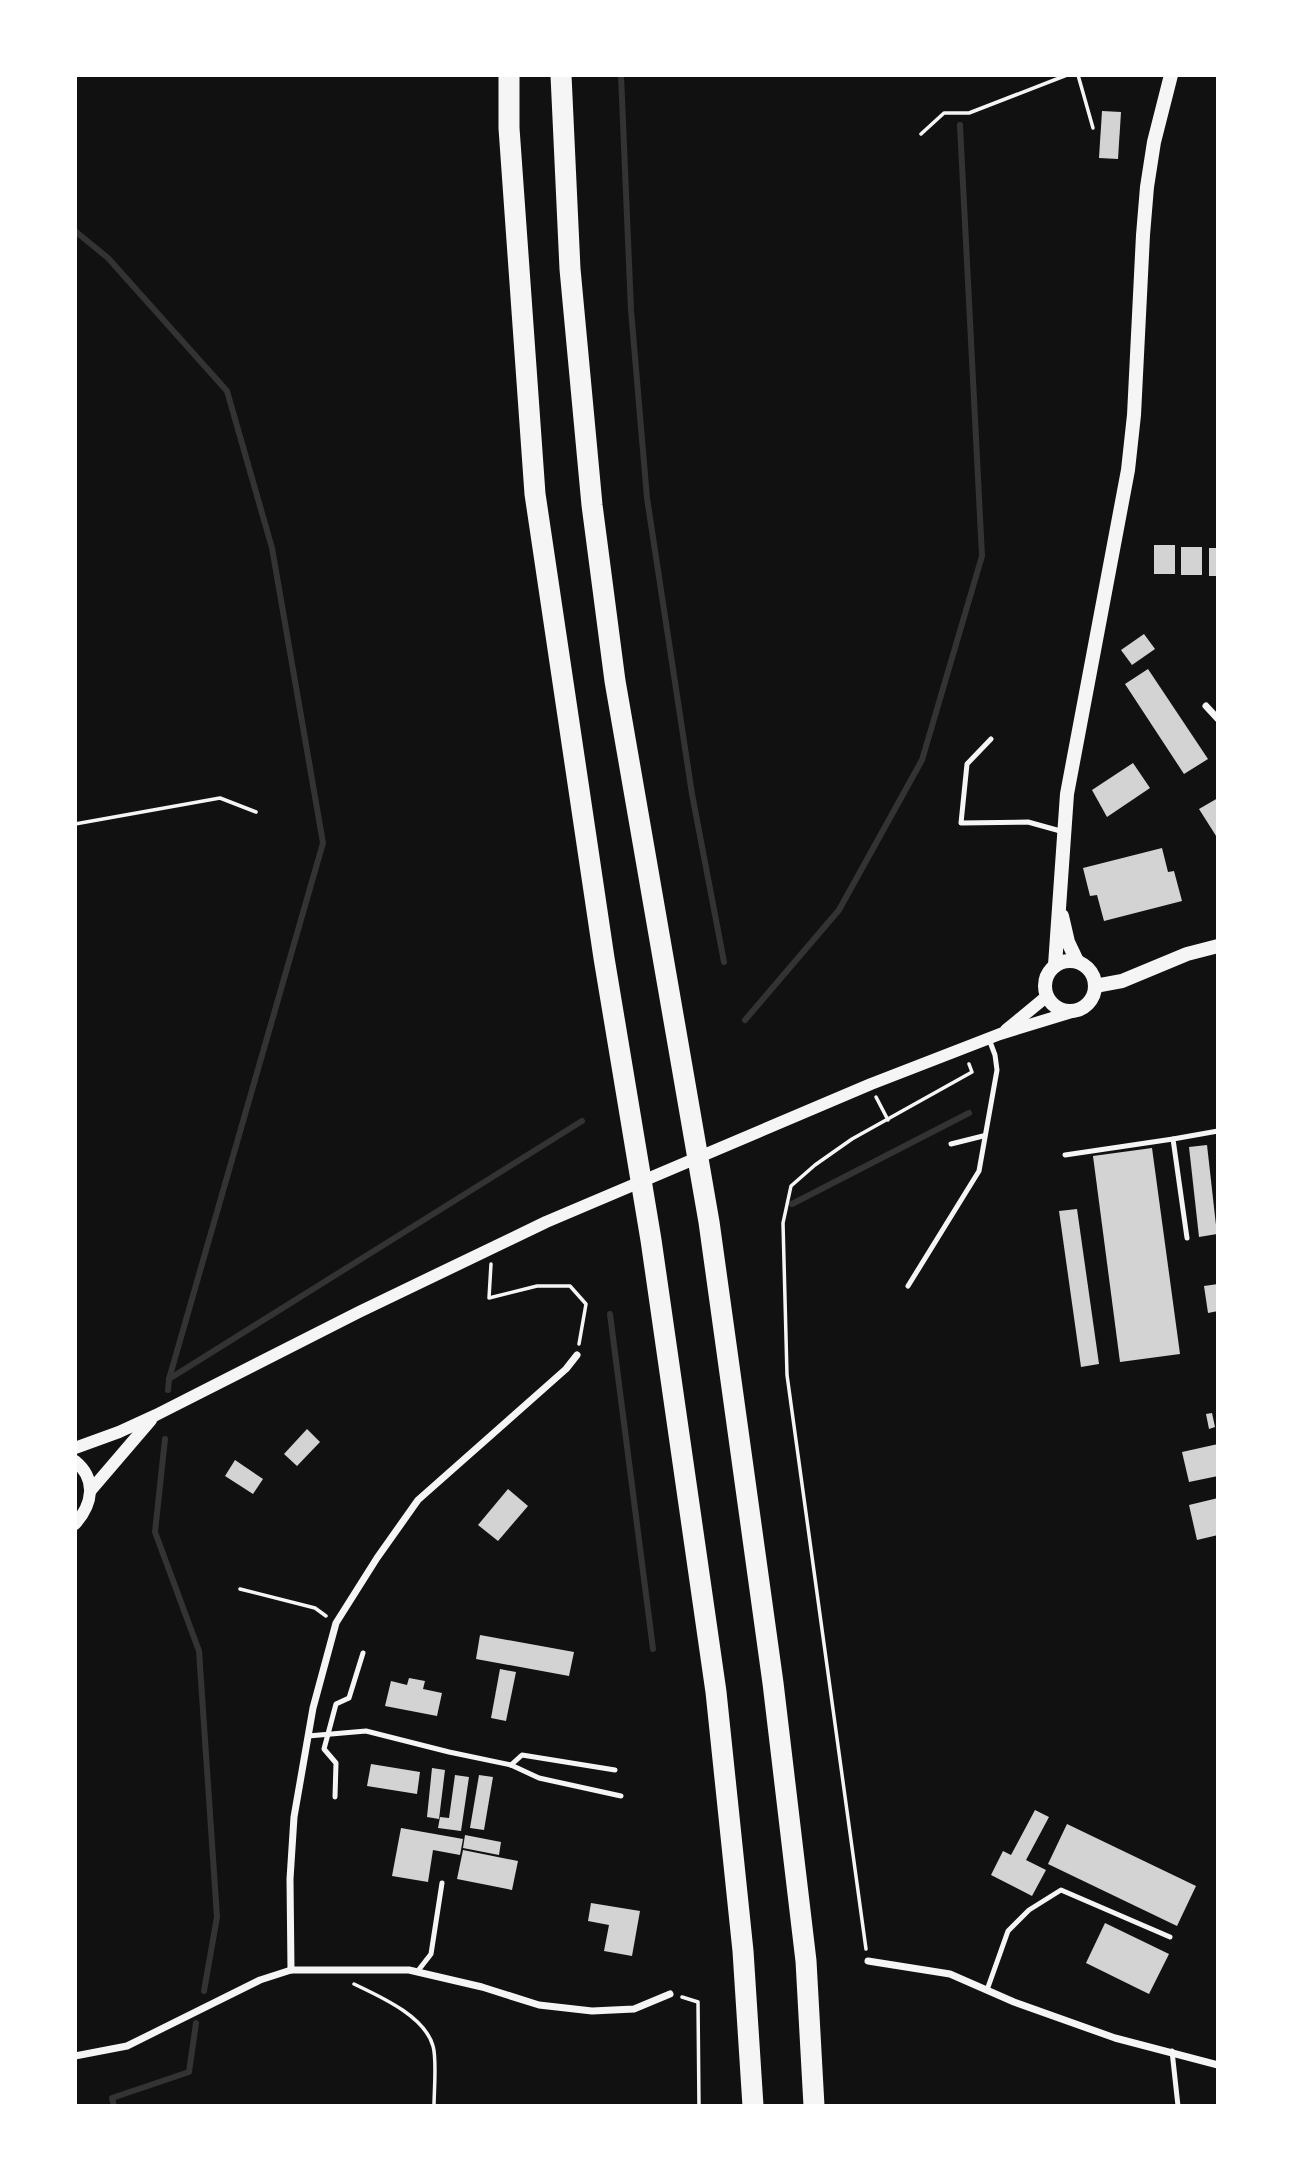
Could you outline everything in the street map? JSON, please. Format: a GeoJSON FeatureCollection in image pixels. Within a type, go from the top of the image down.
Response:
{"type":"FeatureCollection","features":[{"type":"Feature","properties":{"kind":"highway"},"geometry":{"type":"LineString","coordinates":[[509,75],[509,128],[535,494],[604,958],[651,1240],[716,1692],[743,1951],[753,2106]]}},
{"type":"Feature","properties":{"kind":"highway"},"geometry":{"type":"LineString","coordinates":[[561,75],[570,269],[592,505],[615,681],[709,1222],[773,1683],[806,1961],[814,2106]]}},
{"type":"Feature","properties":{"kind":"main road"},"geometry":{"type":"LineString","coordinates":[[1055,965],[1067,794],[1128,470],[1134,415],[1147,187],[1154,142],[1171,75]]}},
{"type":"Feature","properties":{"kind":"main road"},"geometry":{"type":"LineString","coordinates":[[1058,901],[1068,942],[1077,961]]}},
{"type":"Feature","properties":{"kind":"main road"},"geometry":{"type":"LineString","coordinates":[[1095,986],[1122,981],[1187,954],[1218,946]]}},
{"type":"Feature","properties":{"kind":"main road"},"geometry":{"type":"LineString","coordinates":[[1069,960],[1077,961],[1091,971],[1095,986],[1091,1000],[1081,1009],[1058,1009],[1046,997],[1044,983],[1055,965],[1069,960]]}},
{"type":"Feature","properties":{"kind":"street"},"geometry":{"type":"LineString","coordinates":[[1206,706],[1218,719]]}},
{"type":"Feature","properties":{"kind":"street"},"geometry":{"type":"LineString","coordinates":[[995,1037],[1046,997]]}},
{"type":"Feature","properties":{"kind":"street"},"geometry":{"type":"LineString","coordinates":[[75,1448],[156,1415],[359,1312],[546,1222],[870,1084],[995,1037],[1075,1011]]}},
{"type":"Feature","properties":{"kind":"street"},"geometry":{"type":"LineString","coordinates":[[291,1970],[290,1878],[294,1817],[313,1708],[336,1623],[418,1500],[566,1369],[577,1355]]}},
{"type":"Feature","properties":{"kind":"street"},"geometry":{"type":"LineString","coordinates":[[91,1490],[156,1415]]}},
{"type":"Feature","properties":{"kind":"street"},"geometry":{"type":"LineString","coordinates":[[75,1461],[86,1473],[91,1490],[90,1503],[75,1524]]}},
{"type":"Feature","properties":{"kind":"street"},"geometry":{"type":"LineString","coordinates":[[868,1961],[950,1974],[1115,2038],[1218,2065]]}},
{"type":"Feature","properties":{"kind":"street"},"geometry":{"type":"LineString","coordinates":[[75,2056],[127,2046],[260,1980],[291,1970],[417,1972],[482,1987],[539,2005],[592,2011],[634,2009],[670,1994]]}},
{"type":"Feature","properties":{"kind":"lane"},"geometry":{"type":"LineString","coordinates":[[991,739],[967,764],[961,823],[1028,822],[1064,832]]}},
{"type":"Feature","properties":{"kind":"lane"},"geometry":{"type":"LineString","coordinates":[[908,1286],[978,1171],[997,1069],[995,1037]]}},
{"type":"Feature","properties":{"kind":"lane"},"geometry":{"type":"LineString","coordinates":[[1065,1155],[1218,1131]]}},
{"type":"Feature","properties":{"kind":"lane"},"geometry":{"type":"LineString","coordinates":[[951,1144],[983,1136]]}},
{"type":"Feature","properties":{"kind":"lane"},"geometry":{"type":"LineString","coordinates":[[1173,1139],[1187,1238]]}},
{"type":"Feature","properties":{"kind":"lane"},"geometry":{"type":"LineString","coordinates":[[335,1797],[336,1763],[324,1749],[336,1704],[349,1698],[363,1653]]}},
{"type":"Feature","properties":{"kind":"lane"},"geometry":{"type":"LineString","coordinates":[[308,1736],[366,1731],[511,1765],[539,1778],[621,1796]]}},
{"type":"Feature","properties":{"kind":"lane"},"geometry":{"type":"LineString","coordinates":[[511,1765],[522,1755],[615,1770]]}},
{"type":"Feature","properties":{"kind":"lane"},"geometry":{"type":"LineString","coordinates":[[417,1972],[431,1954],[442,1883]]}},
{"type":"Feature","properties":{"kind":"lane"},"geometry":{"type":"LineString","coordinates":[[987,1990],[1008,1931],[1029,1910],[1061,1890],[1170,1937]]}},
{"type":"Feature","properties":{"kind":"lane"},"geometry":{"type":"LineString","coordinates":[[1172,2051],[1178,2106]]}},
{"type":"Feature","properties":{"kind":"path"},"geometry":{"type":"LineString","coordinates":[[921,134],[944,113],[969,113],[1067,75]]}},
{"type":"Feature","properties":{"kind":"path"},"geometry":{"type":"LineString","coordinates":[[1078,75],[1093,128]]}},
{"type":"Feature","properties":{"kind":"path"},"geometry":{"type":"LineString","coordinates":[[75,824],[220,798],[256,812]]}},
{"type":"Feature","properties":{"kind":"path"},"geometry":{"type":"LineString","coordinates":[[868,1961],[787,1375],[783,1223],[791,1186],[815,1165],[972,1072],[969,1064]]}},
{"type":"Feature","properties":{"kind":"path"},"geometry":{"type":"LineString","coordinates":[[870,1084],[888,1120]]}},
{"type":"Feature","properties":{"kind":"path"},"geometry":{"type":"LineString","coordinates":[[491,1259],[489,1298],[537,1286],[570,1286],[586,1304],[577,1355]]}},
{"type":"Feature","properties":{"kind":"path"},"geometry":{"type":"LineString","coordinates":[[240,1589],[315,1608],[336,1623]]}},
{"type":"Feature","properties":{"kind":"path"},"geometry":{"type":"LineString","coordinates":[[332,1969],[349,1982],[391,2001],[423,2027],[433,2046],[435,2106]]}},
{"type":"Feature","properties":{"kind":"path"},"geometry":{"type":"LineString","coordinates":[[670,1994],[698,2002],[699,2106]]}},
{"type":"Feature","properties":{"kind":"building"},"geometry":{"type":"Polygon","coordinates":[[[1102,111],[1121,112],[1118,159],[1099,158],[1102,111]]]}},
{"type":"Feature","properties":{"kind":"building"},"geometry":{"type":"Polygon","coordinates":[[[1154,545],[1175,545],[1175,574],[1154,574],[1154,545]]]}},
{"type":"Feature","properties":{"kind":"building"},"geometry":{"type":"Polygon","coordinates":[[[1181,547],[1202,547],[1202,575],[1181,575],[1181,547]]]}},
{"type":"Feature","properties":{"kind":"building"},"geometry":{"type":"Polygon","coordinates":[[[1209,548],[1218,548],[1218,576],[1209,576],[1209,548]]]}},
{"type":"Feature","properties":{"kind":"building"},"geometry":{"type":"Polygon","coordinates":[[[1144,634],[1155,649],[1132,665],[1121,650],[1144,634]]]}},
{"type":"Feature","properties":{"kind":"building"},"geometry":{"type":"Polygon","coordinates":[[[1148,669],[1208,759],[1184,774],[1125,684],[1148,669]]]}},
{"type":"Feature","properties":{"kind":"building"},"geometry":{"type":"Polygon","coordinates":[[[1133,763],[1150,788],[1107,817],[1092,790],[1133,763]]]}},
{"type":"Feature","properties":{"kind":"building"},"geometry":{"type":"Polygon","coordinates":[[[1218,798],[1218,839],[1199,809],[1218,798]]]}},
{"type":"Feature","properties":{"kind":"building"},"geometry":{"type":"Polygon","coordinates":[[[1162,848],[1168,872],[1174,871],[1182,901],[1104,921],[1097,895],[1090,896],[1083,868],[1162,848]]]}},
{"type":"Feature","properties":{"kind":"building"},"geometry":{"type":"Polygon","coordinates":[[[1207,1145],[1217,1234],[1199,1237],[1189,1147],[1207,1145]]]}},
{"type":"Feature","properties":{"kind":"building"},"geometry":{"type":"Polygon","coordinates":[[[1152,1148],[1180,1354],[1120,1362],[1093,1156],[1152,1148]]]}},
{"type":"Feature","properties":{"kind":"building"},"geometry":{"type":"Polygon","coordinates":[[[1077,1209],[1099,1364],[1081,1367],[1059,1211],[1077,1209]]]}},
{"type":"Feature","properties":{"kind":"building"},"geometry":{"type":"Polygon","coordinates":[[[1218,1284],[1218,1311],[1208,1313],[1204,1286],[1218,1284]]]}},
{"type":"Feature","properties":{"kind":"building"},"geometry":{"type":"Polygon","coordinates":[[[1212,1413],[1215,1427],[1209,1429],[1206,1414],[1212,1413]]]}},
{"type":"Feature","properties":{"kind":"building"},"geometry":{"type":"Polygon","coordinates":[[[307,1429],[320,1442],[297,1466],[284,1454],[307,1429]]]}},
{"type":"Feature","properties":{"kind":"building"},"geometry":{"type":"Polygon","coordinates":[[[1218,1444],[1218,1476],[1189,1482],[1182,1452],[1218,1444]]]}},
{"type":"Feature","properties":{"kind":"building"},"geometry":{"type":"Polygon","coordinates":[[[235,1460],[263,1479],[253,1494],[225,1476],[235,1460]]]}},
{"type":"Feature","properties":{"kind":"building"},"geometry":{"type":"Polygon","coordinates":[[[508,1489],[528,1506],[498,1541],[478,1525],[508,1489]]]}},
{"type":"Feature","properties":{"kind":"building"},"geometry":{"type":"Polygon","coordinates":[[[1218,1498],[1218,1535],[1197,1540],[1189,1505],[1218,1498]]]}},
{"type":"Feature","properties":{"kind":"building"},"geometry":{"type":"Polygon","coordinates":[[[480,1635],[574,1652],[569,1676],[476,1659],[480,1635]]]}},
{"type":"Feature","properties":{"kind":"building"},"geometry":{"type":"Polygon","coordinates":[[[500,1669],[516,1672],[506,1721],[491,1718],[500,1669]]]}},
{"type":"Feature","properties":{"kind":"building"},"geometry":{"type":"Polygon","coordinates":[[[409,1678],[425,1681],[423,1689],[442,1693],[437,1716],[385,1706],[391,1681],[407,1685],[409,1678]]]}},
{"type":"Feature","properties":{"kind":"building"},"geometry":{"type":"Polygon","coordinates":[[[371,1764],[420,1772],[417,1794],[367,1786],[371,1764]]]}},
{"type":"Feature","properties":{"kind":"building"},"geometry":{"type":"Polygon","coordinates":[[[432,1768],[445,1770],[439,1819],[427,1817],[432,1768]]]}},
{"type":"Feature","properties":{"kind":"building"},"geometry":{"type":"Polygon","coordinates":[[[455,1775],[469,1777],[461,1831],[438,1828],[440,1817],[449,1818],[455,1775]]]}},
{"type":"Feature","properties":{"kind":"building"},"geometry":{"type":"Polygon","coordinates":[[[479,1775],[493,1777],[484,1830],[470,1828],[479,1775]]]}},
{"type":"Feature","properties":{"kind":"building"},"geometry":{"type":"Polygon","coordinates":[[[1035,1810],[1049,1817],[1026,1860],[1046,1870],[1032,1896],[991,1875],[1003,1851],[1011,1855],[1035,1810]]]}},
{"type":"Feature","properties":{"kind":"building"},"geometry":{"type":"Polygon","coordinates":[[[1067,1824],[1196,1886],[1177,1926],[1048,1864],[1067,1824]]]}},
{"type":"Feature","properties":{"kind":"building"},"geometry":{"type":"Polygon","coordinates":[[[401,1828],[463,1839],[460,1855],[433,1850],[428,1882],[392,1876],[401,1828]]]}},
{"type":"Feature","properties":{"kind":"building"},"geometry":{"type":"Polygon","coordinates":[[[465,1835],[501,1842],[499,1855],[463,1848],[465,1835]]]}},
{"type":"Feature","properties":{"kind":"building"},"geometry":{"type":"Polygon","coordinates":[[[463,1850],[518,1861],[512,1890],[457,1879],[463,1850]]]}},
{"type":"Feature","properties":{"kind":"building"},"geometry":{"type":"Polygon","coordinates":[[[591,1903],[640,1911],[632,1956],[604,1951],[609,1925],[588,1921],[591,1903]]]}},
{"type":"Feature","properties":{"kind":"building"},"geometry":{"type":"Polygon","coordinates":[[[1105,1923],[1169,1954],[1149,1994],[1086,1963],[1105,1923]]]}},
{"type":"Feature","properties":{"kind":"waterway"},"geometry":{"type":"LineString","coordinates":[[621,75],[631,310],[647,498],[692,794],[724,962]]}},
{"type":"Feature","properties":{"kind":"waterway"},"geometry":{"type":"LineString","coordinates":[[745,1020],[839,910],[922,760],[982,556],[960,125]]}},
{"type":"Feature","properties":{"kind":"waterway"},"geometry":{"type":"LineString","coordinates":[[75,231],[108,258],[227,391],[272,548],[323,843],[168,1390]]}},
{"type":"Feature","properties":{"kind":"waterway"},"geometry":{"type":"LineString","coordinates":[[792,1204],[969,1113]]}},
{"type":"Feature","properties":{"kind":"waterway"},"geometry":{"type":"LineString","coordinates":[[169,1379],[582,1121]]}},
{"type":"Feature","properties":{"kind":"waterway"},"geometry":{"type":"LineString","coordinates":[[610,1314],[653,1649]]}},
{"type":"Feature","properties":{"kind":"waterway"},"geometry":{"type":"LineString","coordinates":[[165,1439],[155,1532],[199,1651],[217,1917],[204,1991]]}},
{"type":"Feature","properties":{"kind":"waterway"},"geometry":{"type":"LineString","coordinates":[[114,2106],[112,2098],[189,2072],[196,2023]]}}]}
